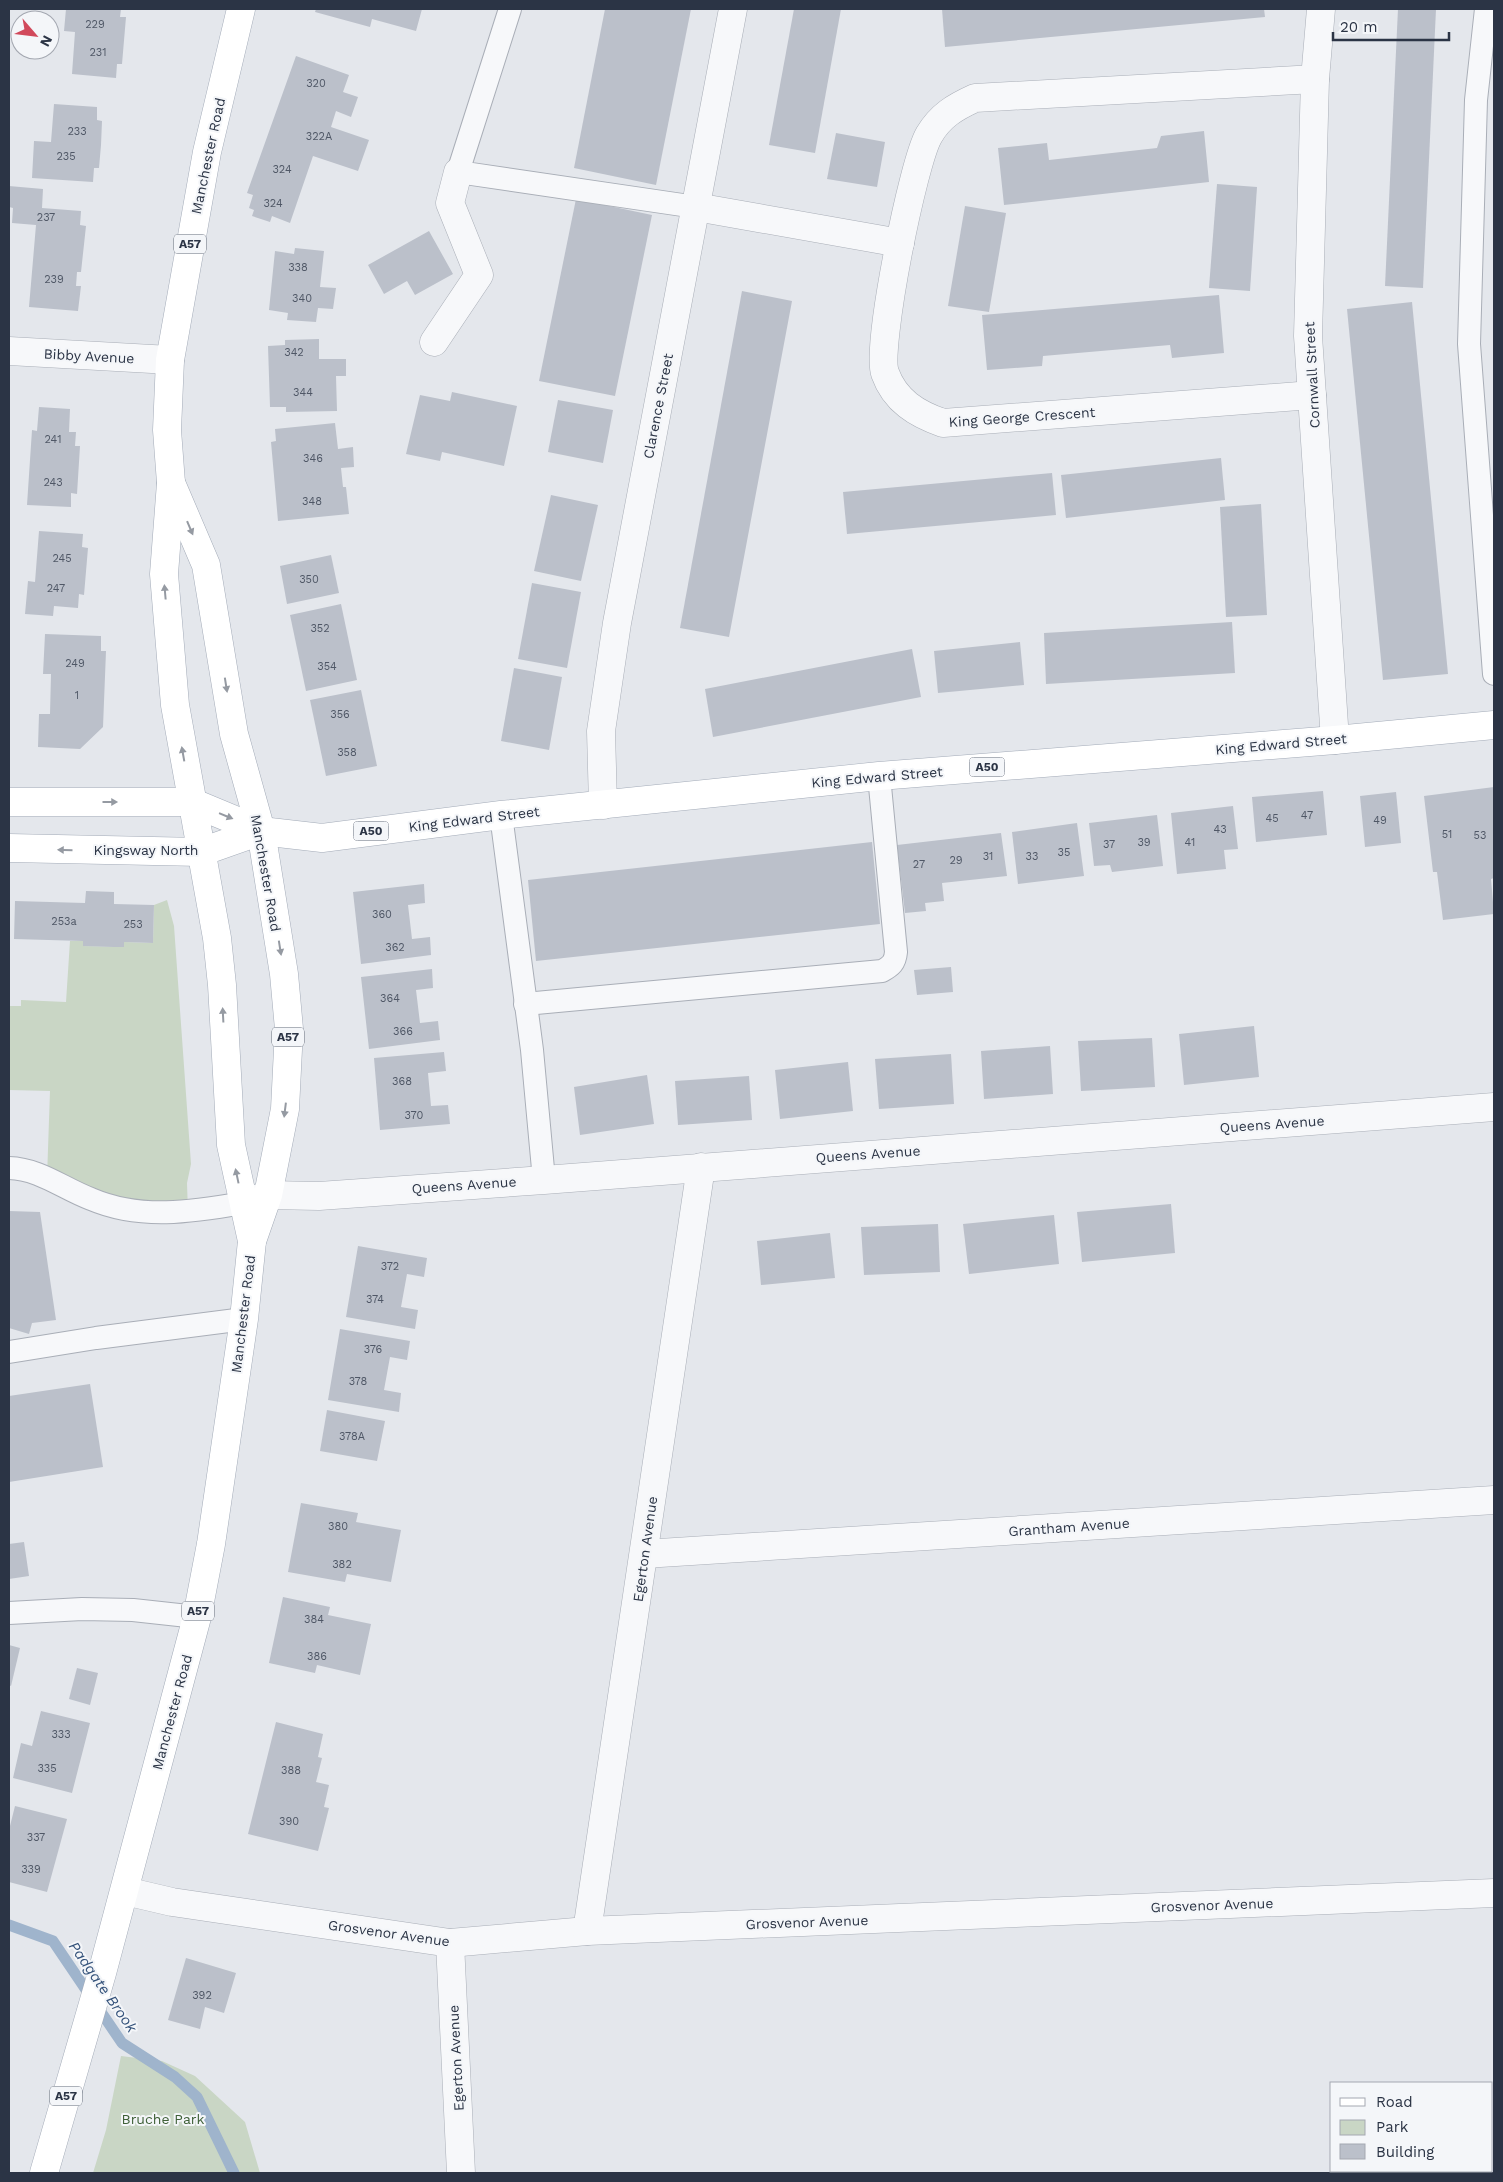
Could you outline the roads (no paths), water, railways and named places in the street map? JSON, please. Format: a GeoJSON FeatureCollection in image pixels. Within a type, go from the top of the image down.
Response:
{"type":"FeatureCollection","features":[{"type":"Feature","properties":{"kind":"main road","name":"Manchester Road"},"geometry":{"type":"LineString","coordinates":[[241,9],[207,152],[170,360],[167,430],[171,483],[164,574],[174,705],[217,938],[231,1145],[255,1199]]}},
{"type":"Feature","properties":{"kind":"main road","name":"Manchester Road"},"geometry":{"type":"LineString","coordinates":[[44,2173],[125,1891],[197,1617],[211,1544],[244,1319],[255,1199],[285,1110],[288,1029],[284,974],[262,831],[234,734],[206,565],[171,483]]}},
{"type":"Feature","properties":{"kind":"main road","name":"King Edward Street"},"geometry":{"type":"LineString","coordinates":[[262,831],[322,838],[501,815],[880,776],[1335,740],[1494,725]]}},
{"type":"Feature","properties":{"kind":"main road","name":"A50"},"geometry":{"type":"LineString","coordinates":[[9,802],[191,802],[262,831]]}},
{"type":"Feature","properties":{"kind":"main road","name":"Kingsway North"},"geometry":{"type":"LineString","coordinates":[[9,848],[201,852],[262,831]]}},
{"type":"Feature","properties":{"kind":"street","name":"Clarence Street"},"geometry":{"type":"LineString","coordinates":[[603,805],[600,745],[603,711],[619,613],[733,9]]}},
{"type":"Feature","properties":{"kind":"street","name":"Cornwall Street"},"geometry":{"type":"LineString","coordinates":[[1321,9],[1315,80],[1308,336],[1335,740]]}},
{"type":"Feature","properties":{"kind":"street","name":"King George Crescent"},"geometry":{"type":"LineString","coordinates":[[1312,395],[943,423],[923,416],[899,396],[885,372],[883,348],[900,243],[920,154],[928,136],[940,120],[955,106],[975,98],[1315,80]]}},
{"type":"Feature","properties":{"kind":"street"},"geometry":{"type":"LineString","coordinates":[[434,342],[479,275],[450,203],[458,172]]}},
{"type":"Feature","properties":{"kind":"street"},"geometry":{"type":"LineString","coordinates":[[696,207],[900,243]]}},
{"type":"Feature","properties":{"kind":"street","name":"Bibby Avenue"},"geometry":{"type":"LineString","coordinates":[[9,351],[170,360]]}},
{"type":"Feature","properties":{"kind":"street","name":"Queens Avenue"},"geometry":{"type":"LineString","coordinates":[[255,1199],[544,1180],[1494,1107]]}},
{"type":"Feature","properties":{"kind":"street","name":"Egerton Avenue"},"geometry":{"type":"LineString","coordinates":[[587,1931],[701,1167]]}},
{"type":"Feature","properties":{"kind":"street","name":"Grantham Avenue"},"geometry":{"type":"LineString","coordinates":[[644,1554],[1494,1500]]}},
{"type":"Feature","properties":{"kind":"street","name":"Grosvenor Avenue"},"geometry":{"type":"LineString","coordinates":[[125,1891],[172,1902],[450,1943],[587,1931],[1494,1893]]}},
{"type":"Feature","properties":{"kind":"street","name":"Egerton Avenue"},"geometry":{"type":"LineString","coordinates":[[450,1943],[461,2173]]}},
{"type":"Feature","properties":{"kind":"lane"},"geometry":{"type":"LineString","coordinates":[[510,9],[458,172],[696,207]]}},
{"type":"Feature","properties":{"kind":"lane"},"geometry":{"type":"LineString","coordinates":[[1486,9],[1476,100],[1469,344],[1494,674]]}},
{"type":"Feature","properties":{"kind":"lane"},"geometry":{"type":"LineString","coordinates":[[526,1004],[882,971],[890,967],[895,962],[896,952],[880,776]]}},
{"type":"Feature","properties":{"kind":"lane"},"geometry":{"type":"LineString","coordinates":[[501,815],[526,1004],[544,1180]]}},
{"type":"Feature","properties":{"kind":"lane"},"geometry":{"type":"LineString","coordinates":[[9,1168],[27,1168],[92,1200],[162,1214],[188,1213],[255,1199]]}},
{"type":"Feature","properties":{"kind":"lane"},"geometry":{"type":"LineString","coordinates":[[9,1352],[96,1338],[244,1319]]}},
{"type":"Feature","properties":{"kind":"lane"},"geometry":{"type":"LineString","coordinates":[[9,1613],[82,1609],[133,1610],[197,1617]]}},
{"type":"Feature","properties":{"kind":"waterway","name":"Padgate Brook"},"geometry":{"type":"LineString","coordinates":[[9,1925],[53,1941],[122,2043],[175,2077],[197,2097],[234,2173]]}},
{"type":"Feature","properties":{"kind":"park label","name":"Bruche Park"},"geometry":{"type":"Point","coordinates":[163,2119]}}]}
